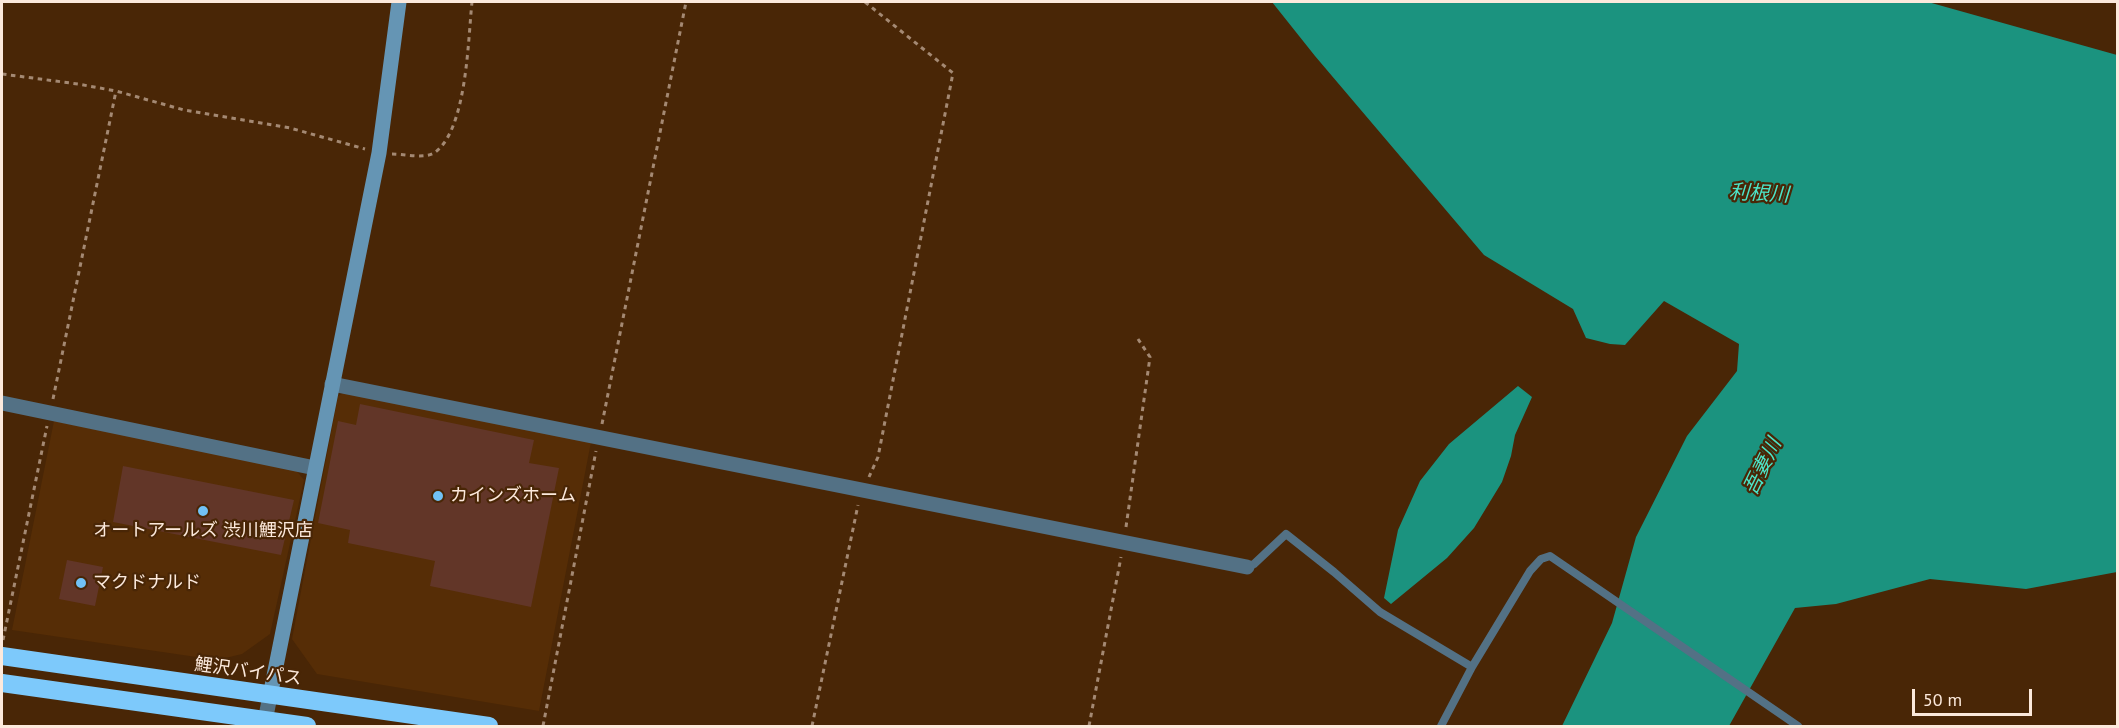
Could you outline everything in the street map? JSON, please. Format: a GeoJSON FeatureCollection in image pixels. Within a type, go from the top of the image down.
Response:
{"type":"FeatureCollection","features":[{"type":"Feature","properties":{"kind":"highway","name":"鯉沢バイパス"},"geometry":{"type":"LineString","coordinates":[[2,656],[489,726]]}},
{"type":"Feature","properties":{"kind":"highway"},"geometry":{"type":"LineString","coordinates":[[2,683],[265,723],[307,726]]}},
{"type":"Feature","properties":{"kind":"street"},"geometry":{"type":"LineString","coordinates":[[265,723],[379,153],[399,2]]}},
{"type":"Feature","properties":{"kind":"street"},"geometry":{"type":"LineString","coordinates":[[332,384],[1247,567]]}},
{"type":"Feature","properties":{"kind":"street"},"geometry":{"type":"LineString","coordinates":[[2,403],[315,468]]}},
{"type":"Feature","properties":{"kind":"lane"},"geometry":{"type":"LineString","coordinates":[[1247,567],[1254,564],[1287,534],[1380,612],[1472,667]]}},
{"type":"Feature","properties":{"kind":"lane"},"geometry":{"type":"LineString","coordinates":[[1441,726],[1472,667],[1530,571],[1541,559],[1550,556],[1798,726]]}},
{"type":"Feature","properties":{"kind":"path"},"geometry":{"type":"LineString","coordinates":[[2,74],[116,91],[184,110],[290,128],[379,153],[424,156],[434,152],[448,138],[464,86],[472,2]]}},
{"type":"Feature","properties":{"kind":"path"},"geometry":{"type":"LineString","coordinates":[[543,726],[686,2]]}},
{"type":"Feature","properties":{"kind":"path"},"geometry":{"type":"LineString","coordinates":[[812,726],[861,491],[878,458],[953,73],[865,2]]}},
{"type":"Feature","properties":{"kind":"path"},"geometry":{"type":"LineString","coordinates":[[2,647],[116,91]]}},
{"type":"Feature","properties":{"kind":"shaded area"},"geometry":{"type":"Polygon","coordinates":[[[345,392],[591,442],[539,711],[317,674],[292,639],[338,396],[345,392]]]}},
{"type":"Feature","properties":{"kind":"shaded area"},"geometry":{"type":"Polygon","coordinates":[[[54,421],[295,469],[304,480],[270,634],[242,654],[217,660],[12,630],[54,421]]]}},
{"type":"Feature","properties":{"kind":"water"},"geometry":{"type":"Polygon","coordinates":[[[1272,2],[1928,2],[2117,55],[2117,572],[2026,589],[1930,579],[1836,604],[1795,608],[1729,726],[1562,726],[1612,623],[1636,537],[1687,436],[1737,371],[1739,344],[1664,301],[1625,345],[1586,338],[1573,309],[1484,255],[1272,2]]]}},
{"type":"Feature","properties":{"kind":"water"},"geometry":{"type":"Polygon","coordinates":[[[1518,386],[1532,397],[1515,435],[1502,482],[1474,528],[1447,558],[1391,604],[1384,598],[1398,530],[1420,481],[1449,444],[1518,386]]]}},
{"type":"Feature","properties":{"kind":"building","name":"カインズホーム"},"geometry":{"type":"Polygon","coordinates":[[[360,404],[534,440],[529,463],[559,468],[531,607],[430,586],[435,561],[348,543],[350,530],[318,523],[338,421],[356,425],[360,404]]]}},
{"type":"Feature","properties":{"kind":"building","name":"オートアールズ 渋川鯉沢店"},"geometry":{"type":"Polygon","coordinates":[[[123,466],[294,500],[281,555],[113,522],[123,466]]]}},
{"type":"Feature","properties":{"kind":"building","name":"マクドナルド"},"geometry":{"type":"Polygon","coordinates":[[[67,560],[103,567],[95,606],[59,599],[67,560]]]}},
{"type":"Feature","properties":{"kind":"place","name":"カインズホーム"},"geometry":{"type":"Point","coordinates":[438,496]}},
{"type":"Feature","properties":{"kind":"place","name":"オートアールズ 渋川鯉沢店"},"geometry":{"type":"Point","coordinates":[203,511]}},
{"type":"Feature","properties":{"kind":"place","name":"マクドナルド"},"geometry":{"type":"Point","coordinates":[81,583]}},
{"type":"Feature","properties":{"kind":"water label","name":"利根川"},"geometry":{"type":"Point","coordinates":[1759,194]}},
{"type":"Feature","properties":{"kind":"water label","name":"吾妻川"},"geometry":{"type":"Point","coordinates":[1763,467]}}]}
